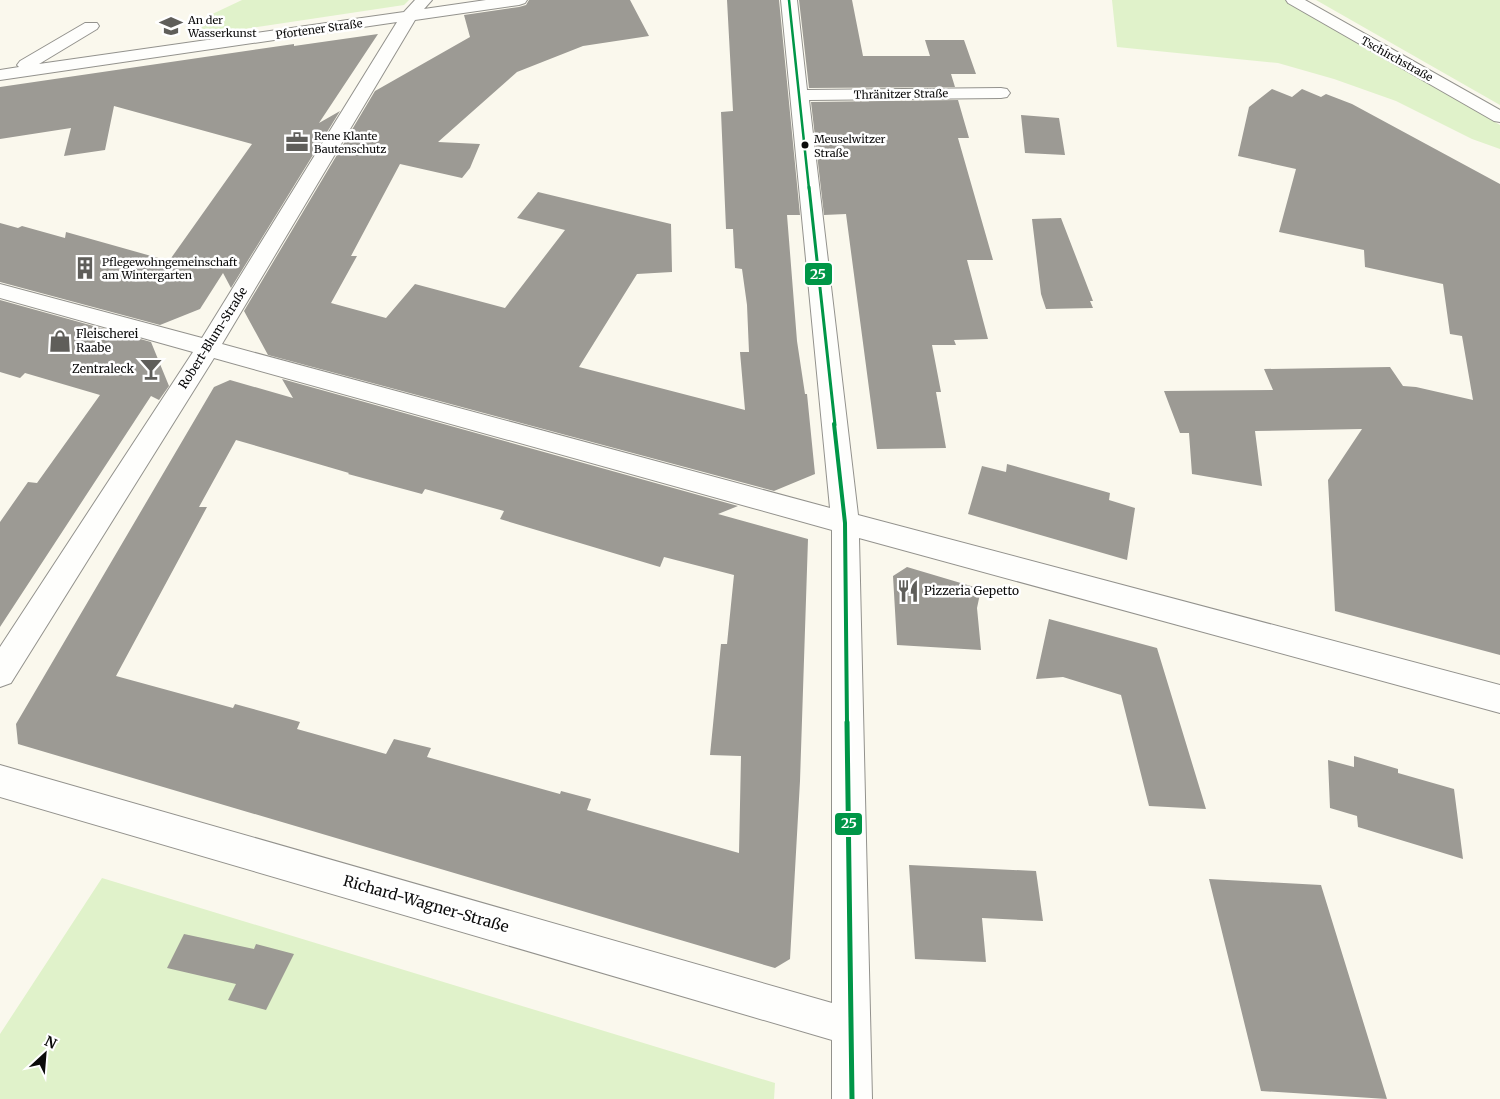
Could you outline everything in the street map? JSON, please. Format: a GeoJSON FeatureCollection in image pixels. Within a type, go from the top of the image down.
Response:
{"type":"FeatureCollection","features":[{"type":"Feature","properties":{"kind":"street","name":"Pfortener Straße"},"geometry":{"type":"LineString","coordinates":[[6,74],[416,8],[519,0]]}},
{"type":"Feature","properties":{"kind":"street"},"geometry":{"type":"LineString","coordinates":[[789,0],[845,523],[852,1099]]}},
{"type":"Feature","properties":{"kind":"street","name":"Tschirchstraße"},"geometry":{"type":"LineString","coordinates":[[1294,0],[1500,117]]}},
{"type":"Feature","properties":{"kind":"street","name":"Robert-Blum-Straße"},"geometry":{"type":"LineString","coordinates":[[0,673],[208,348],[416,8]]}},
{"type":"Feature","properties":{"kind":"street"},"geometry":{"type":"LineString","coordinates":[[6,74],[91,26]]}},
{"type":"Feature","properties":{"kind":"street","name":"Thränitzer Straße"},"geometry":{"type":"LineString","coordinates":[[800,95],[1001,93]]}},
{"type":"Feature","properties":{"kind":"street"},"geometry":{"type":"LineString","coordinates":[[0,291],[845,523],[1500,699]]}},
{"type":"Feature","properties":{"kind":"street","name":"Richard-Wagner-Straße"},"geometry":{"type":"LineString","coordinates":[[0,781],[851,1027]]}},
{"type":"Feature","properties":{"kind":"green space"},"geometry":{"type":"Polygon","coordinates":[[[242,0],[409,0],[404,5],[198,36],[206,17],[242,0]]]}},
{"type":"Feature","properties":{"kind":"green space"},"geometry":{"type":"Polygon","coordinates":[[[1112,0],[1292,0],[1500,125],[1500,149],[1472,139],[1396,101],[1334,79],[1278,63],[1117,47],[1112,0]]]}},
{"type":"Feature","properties":{"kind":"green space"},"geometry":{"type":"Polygon","coordinates":[[[1316,0],[1500,0],[1500,105],[1316,0]]]}},
{"type":"Feature","properties":{"kind":"green space"},"geometry":{"type":"Polygon","coordinates":[[[102,878],[775,1083],[774,1099],[0,1099],[0,1034],[102,878]]]}},
{"type":"Feature","properties":{"kind":"building"},"geometry":{"type":"Polygon","coordinates":[[[529,0],[630,0],[649,36],[583,46],[517,72],[438,142],[480,144],[470,168],[462,178],[400,164],[351,256],[357,256],[331,303],[386,318],[415,284],[505,308],[565,230],[517,218],[538,192],[671,224],[672,272],[637,274],[579,367],[745,410],[740,352],[749,352],[747,305],[742,269],[735,268],[733,229],[726,229],[721,112],[733,111],[727,0],[779,0],[800,215],[787,215],[797,341],[805,394],[807,394],[815,474],[774,491],[268,355],[244,311],[375,91],[470,37],[464,15],[519,7],[526,5],[529,0]]]}},
{"type":"Feature","properties":{"kind":"building"},"geometry":{"type":"Polygon","coordinates":[[[799,0],[852,0],[863,56],[930,56],[925,40],[964,40],[976,74],[951,74],[955,87],[809,88],[799,0]]]}},
{"type":"Feature","properties":{"kind":"building"},"geometry":{"type":"Polygon","coordinates":[[[378,34],[319,123],[340,111],[231,288],[223,273],[200,309],[160,325],[0,282],[0,223],[18,228],[22,226],[65,238],[66,232],[169,261],[252,144],[114,106],[105,150],[64,156],[71,128],[0,139],[0,87],[294,44],[294,46],[378,34]]]}},
{"type":"Feature","properties":{"kind":"building"},"geometry":{"type":"Polygon","coordinates":[[[1272,89],[1292,97],[1302,89],[1321,97],[1326,94],[1352,104],[1500,184],[1500,655],[1335,611],[1328,480],[1362,429],[1255,431],[1262,486],[1192,474],[1189,433],[1180,433],[1164,391],[1273,390],[1264,369],[1390,367],[1403,386],[1416,387],[1473,400],[1462,336],[1450,334],[1443,284],[1365,267],[1364,250],[1279,232],[1296,169],[1238,156],[1249,107],[1272,89]]]}},
{"type":"Feature","properties":{"kind":"building"},"geometry":{"type":"Polygon","coordinates":[[[958,100],[969,138],[958,138],[993,260],[967,260],[988,339],[954,340],[956,345],[932,345],[941,392],[936,392],[946,448],[877,449],[846,214],[824,215],[811,102],[958,100]]]}},
{"type":"Feature","properties":{"kind":"building"},"geometry":{"type":"Polygon","coordinates":[[[1021,115],[1059,118],[1065,155],[1025,153],[1021,115]]]}},
{"type":"Feature","properties":{"kind":"building"},"geometry":{"type":"Polygon","coordinates":[[[1061,218],[1093,301],[1090,301],[1093,308],[1046,309],[1041,294],[1032,219],[1061,218]]]}},
{"type":"Feature","properties":{"kind":"building"},"geometry":{"type":"Polygon","coordinates":[[[0,300],[151,342],[169,386],[159,400],[151,396],[0,627],[0,522],[28,482],[37,483],[100,395],[25,373],[20,378],[0,372],[0,300]]]}},
{"type":"Feature","properties":{"kind":"building"},"geometry":{"type":"Polygon","coordinates":[[[282,379],[738,506],[718,514],[808,539],[800,781],[790,959],[775,968],[18,744],[16,724],[214,387],[230,380],[293,398],[282,379]],[[236,440],[199,507],[207,507],[116,676],[233,708],[235,704],[300,722],[297,729],[386,754],[394,739],[431,748],[427,757],[560,794],[561,791],[591,799],[587,810],[739,853],[741,756],[710,755],[721,644],[727,644],[734,575],[664,557],[660,567],[500,519],[504,511],[425,489],[422,494],[236,440]]]}},
{"type":"Feature","properties":{"kind":"building"},"geometry":{"type":"Polygon","coordinates":[[[1007,464],[1110,493],[1109,500],[1135,508],[1127,560],[968,514],[982,466],[1006,472],[1007,464]]]}},
{"type":"Feature","properties":{"kind":"building"},"geometry":{"type":"Polygon","coordinates":[[[907,567],[981,589],[977,608],[981,650],[897,645],[893,576],[907,567]]]}},
{"type":"Feature","properties":{"kind":"building"},"geometry":{"type":"Polygon","coordinates":[[[1049,619],[1157,648],[1206,809],[1149,806],[1121,695],[1063,677],[1036,679],[1049,619]]]}},
{"type":"Feature","properties":{"kind":"building"},"geometry":{"type":"Polygon","coordinates":[[[1354,756],[1398,769],[1398,773],[1454,789],[1463,859],[1358,827],[1357,816],[1330,808],[1328,760],[1354,767],[1354,756]]]}},
{"type":"Feature","properties":{"kind":"building"},"geometry":{"type":"Polygon","coordinates":[[[909,865],[1036,871],[1043,921],[982,918],[986,962],[915,959],[909,865]]]}},
{"type":"Feature","properties":{"kind":"building"},"geometry":{"type":"Polygon","coordinates":[[[1209,879],[1321,885],[1387,1099],[1261,1091],[1209,879]]]}},
{"type":"Feature","properties":{"kind":"building"},"geometry":{"type":"Polygon","coordinates":[[[184,934],[254,949],[256,944],[294,954],[266,1010],[228,1000],[236,984],[167,968],[184,934]]]}},
{"type":"Feature","properties":{"kind":"transit line","name":"25"},"geometry":{"type":"LineString","coordinates":[[789,0],[845,523],[852,1099]]}},
{"type":"Feature","properties":{"kind":"place","name":"An der Wasserkunst"},"geometry":{"type":"Point","coordinates":[171,26]}},
{"type":"Feature","properties":{"kind":"place","name":"Rene Klante Bautenschutz"},"geometry":{"type":"Point","coordinates":[297,142]}},
{"type":"Feature","properties":{"kind":"place","name":"Meuselwitzer Straße"},"geometry":{"type":"Point","coordinates":[805,145]}},
{"type":"Feature","properties":{"kind":"place","name":"Pflegewohngemeinschaft am Wintergarten"},"geometry":{"type":"Point","coordinates":[85,268]}},
{"type":"Feature","properties":{"kind":"place","name":"Fleischerei Raabe"},"geometry":{"type":"Point","coordinates":[60,341]}},
{"type":"Feature","properties":{"kind":"place","name":"Zentraleck"},"geometry":{"type":"Point","coordinates":[151,369]}},
{"type":"Feature","properties":{"kind":"place","name":"Pizzeria Gepetto"},"geometry":{"type":"Point","coordinates":[908,591]}}]}
